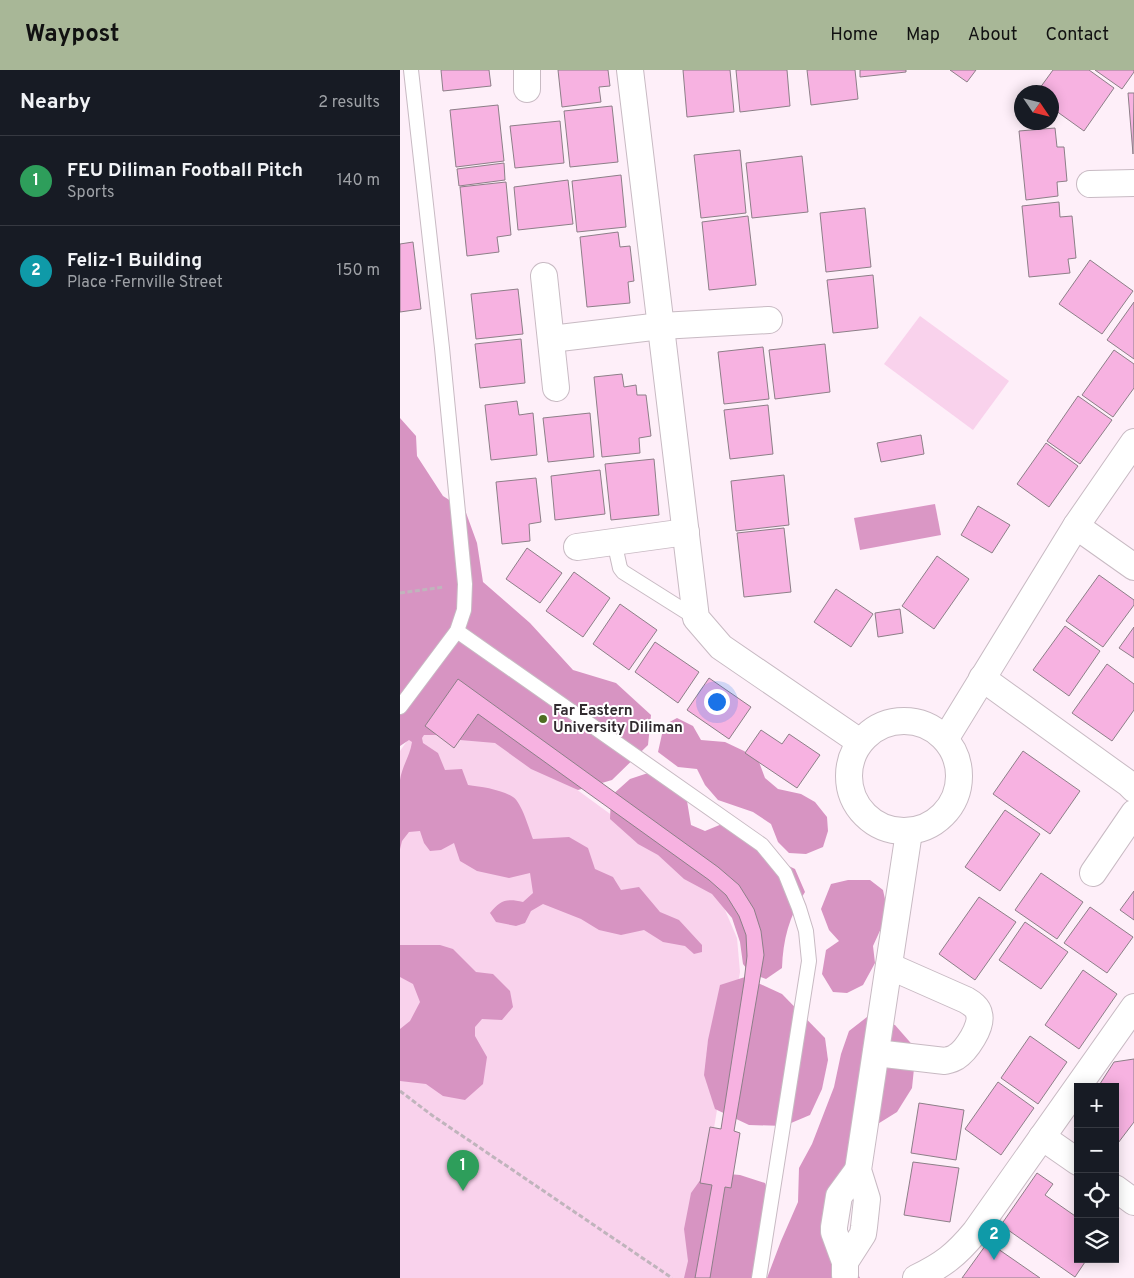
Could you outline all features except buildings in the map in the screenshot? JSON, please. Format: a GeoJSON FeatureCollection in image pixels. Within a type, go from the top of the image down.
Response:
{"type":"FeatureCollection","features":[{"type":"Feature","properties":{"kind":"street"},"geometry":{"type":"LineString","coordinates":[[630,70],[696,618],[721,647],[860,742]]}},
{"type":"Feature","properties":{"kind":"street"},"geometry":{"type":"LineString","coordinates":[[1090,184],[1134,183]]}},
{"type":"Feature","properties":{"kind":"street"},"geometry":{"type":"LineString","coordinates":[[544,276],[556,388]]}},
{"type":"Feature","properties":{"kind":"street"},"geometry":{"type":"LineString","coordinates":[[551,339],[661,326],[769,320]]}},
{"type":"Feature","properties":{"kind":"street"},"geometry":{"type":"LineString","coordinates":[[946,738],[1076,526],[1134,442]]}},
{"type":"Feature","properties":{"kind":"street"},"geometry":{"type":"LineString","coordinates":[[1076,526],[1134,567]]}},
{"type":"Feature","properties":{"kind":"street"},"geometry":{"type":"LineString","coordinates":[[577,547],[686,532]]}},
{"type":"Feature","properties":{"kind":"street"},"geometry":{"type":"LineString","coordinates":[[982,678],[1130,784],[1134,789]]}},
{"type":"Feature","properties":{"kind":"street"},"geometry":{"type":"LineString","coordinates":[[902,720],[926,724],[946,738],[958,760],[959,784],[951,807],[933,824],[909,832],[884,829],[862,814],[850,791],[849,765],[860,742],[878,726],[902,720]]}},
{"type":"Feature","properties":{"kind":"street"},"geometry":{"type":"LineString","coordinates":[[1093,872],[1134,813]]}},
{"type":"Feature","properties":{"kind":"street"},"geometry":{"type":"LineString","coordinates":[[845,1270],[863,1234],[867,1199],[858,1170],[909,832]]}},
{"type":"Feature","properties":{"kind":"street"},"geometry":{"type":"LineString","coordinates":[[876,1053],[945,1061],[954,1059],[968,1046],[979,1022],[980,1014],[975,1006],[966,1000],[889,966]]}},
{"type":"Feature","properties":{"kind":"street"},"geometry":{"type":"LineString","coordinates":[[916,1278],[936,1268],[959,1252],[1134,1007]]}},
{"type":"Feature","properties":{"kind":"street"},"geometry":{"type":"LineString","coordinates":[[1042,1137],[1074,1159]]}},
{"type":"Feature","properties":{"kind":"street"},"geometry":{"type":"LineString","coordinates":[[1119,1191],[1134,1202]]}},
{"type":"Feature","properties":{"kind":"lane"},"geometry":{"type":"LineString","coordinates":[[400,707],[457,630],[464,610],[465,584],[442,348],[411,70]]}},
{"type":"Feature","properties":{"kind":"lane"},"geometry":{"type":"LineString","coordinates":[[614,541],[620,568],[623,572],[696,618]]}},
{"type":"Feature","properties":{"kind":"lane"},"geometry":{"type":"LineString","coordinates":[[457,630],[762,845],[785,873],[806,931],[808,961],[760,1278]]}},
{"type":"Feature","properties":{"kind":"path"},"geometry":{"type":"LineString","coordinates":[[400,593],[446,587]]}},
{"type":"Feature","properties":{"kind":"path"},"geometry":{"type":"LineString","coordinates":[[400,1091],[433,1116],[672,1278]]}},
{"type":"Feature","properties":{"kind":"shaded area"},"geometry":{"type":"Polygon","coordinates":[[[920,316],[1009,381],[973,430],[884,364],[920,316]]]}},
{"type":"Feature","properties":{"kind":"shaded area"},"geometry":{"type":"Polygon","coordinates":[[[400,418],[416,436],[417,456],[443,496],[465,510],[477,543],[483,582],[530,623],[573,670],[616,683],[651,715],[648,745],[612,780],[578,790],[531,769],[495,743],[460,740],[439,735],[424,735],[422,738],[423,743],[438,753],[445,770],[462,769],[468,785],[497,790],[513,797],[522,810],[533,839],[569,837],[588,848],[595,869],[613,877],[621,890],[639,887],[660,912],[679,920],[702,945],[702,952],[694,954],[685,946],[663,942],[644,930],[621,935],[599,930],[581,919],[543,904],[531,911],[525,923],[516,926],[496,922],[490,913],[497,905],[508,900],[523,902],[533,893],[530,873],[509,878],[477,871],[460,861],[454,843],[441,850],[430,851],[424,843],[420,831],[409,832],[402,841],[400,849],[400,780],[412,742],[409,740],[400,746],[400,418]]]}},
{"type":"Feature","properties":{"kind":"shaded area"},"geometry":{"type":"Polygon","coordinates":[[[935,504],[941,535],[860,550],[854,518],[935,504]]]}},
{"type":"Feature","properties":{"kind":"shaded area"},"geometry":{"type":"Polygon","coordinates":[[[442,691],[695,876],[722,903],[737,938],[740,972],[689,1278],[400,1278],[400,751],[442,691]]]}},
{"type":"Feature","properties":{"kind":"shaded area"},"geometry":{"type":"Polygon","coordinates":[[[677,718],[693,726],[701,740],[725,742],[744,751],[759,762],[765,778],[778,789],[801,794],[815,802],[827,817],[828,831],[823,847],[806,854],[789,853],[778,842],[771,824],[753,812],[718,800],[705,785],[697,769],[678,767],[658,752],[664,725],[677,718]]]}},
{"type":"Feature","properties":{"kind":"shaded area"},"geometry":{"type":"Polygon","coordinates":[[[654,771],[671,779],[687,801],[691,825],[705,831],[722,824],[776,860],[795,869],[805,892],[799,901],[788,928],[782,968],[766,979],[750,973],[743,964],[740,942],[732,918],[712,894],[684,879],[658,855],[638,844],[610,819],[611,796],[630,779],[654,771]]]}},
{"type":"Feature","properties":{"kind":"shaded area"},"geometry":{"type":"Polygon","coordinates":[[[848,880],[870,880],[883,890],[888,913],[873,946],[875,963],[863,985],[847,993],[833,992],[822,974],[826,950],[839,941],[829,930],[821,909],[831,884],[848,880]]]}},
{"type":"Feature","properties":{"kind":"shaded area"},"geometry":{"type":"Polygon","coordinates":[[[400,945],[440,945],[453,949],[476,972],[493,974],[510,991],[513,1007],[502,1020],[482,1019],[475,1027],[475,1036],[487,1057],[483,1084],[465,1100],[443,1096],[426,1084],[400,1081],[400,1029],[410,1021],[420,1002],[413,984],[400,977],[400,945]]]}},
{"type":"Feature","properties":{"kind":"shaded area"},"geometry":{"type":"Polygon","coordinates":[[[745,977],[782,994],[825,1038],[828,1060],[822,1089],[810,1115],[784,1126],[749,1125],[715,1109],[704,1075],[708,1040],[720,985],[745,977]]]}},
{"type":"Feature","properties":{"kind":"shaded area"},"geometry":{"type":"Polygon","coordinates":[[[867,1017],[895,1025],[916,1049],[912,1088],[897,1112],[868,1130],[842,1220],[854,1267],[860,1278],[767,1278],[798,1202],[799,1168],[812,1144],[834,1087],[841,1054],[849,1031],[867,1017]]]}},
{"type":"Feature","properties":{"kind":"shaded area"},"geometry":{"type":"Polygon","coordinates":[[[706,1172],[740,1175],[765,1183],[776,1207],[755,1278],[684,1278],[688,1261],[684,1229],[691,1193],[706,1172]]]}},
{"type":"Feature","properties":{"kind":"place","name":"Far Eastern University Diliman"},"geometry":{"type":"Point","coordinates":[543,719]}},
{"type":"Feature","properties":{"kind":"place","name":"FEU Diliman Football Pitch"},"geometry":{"type":"Point","coordinates":[463,1191]}},
{"type":"Feature","properties":{"kind":"place","name":"Feliz-1 Building"},"geometry":{"type":"Point","coordinates":[994,1260]}}]}
